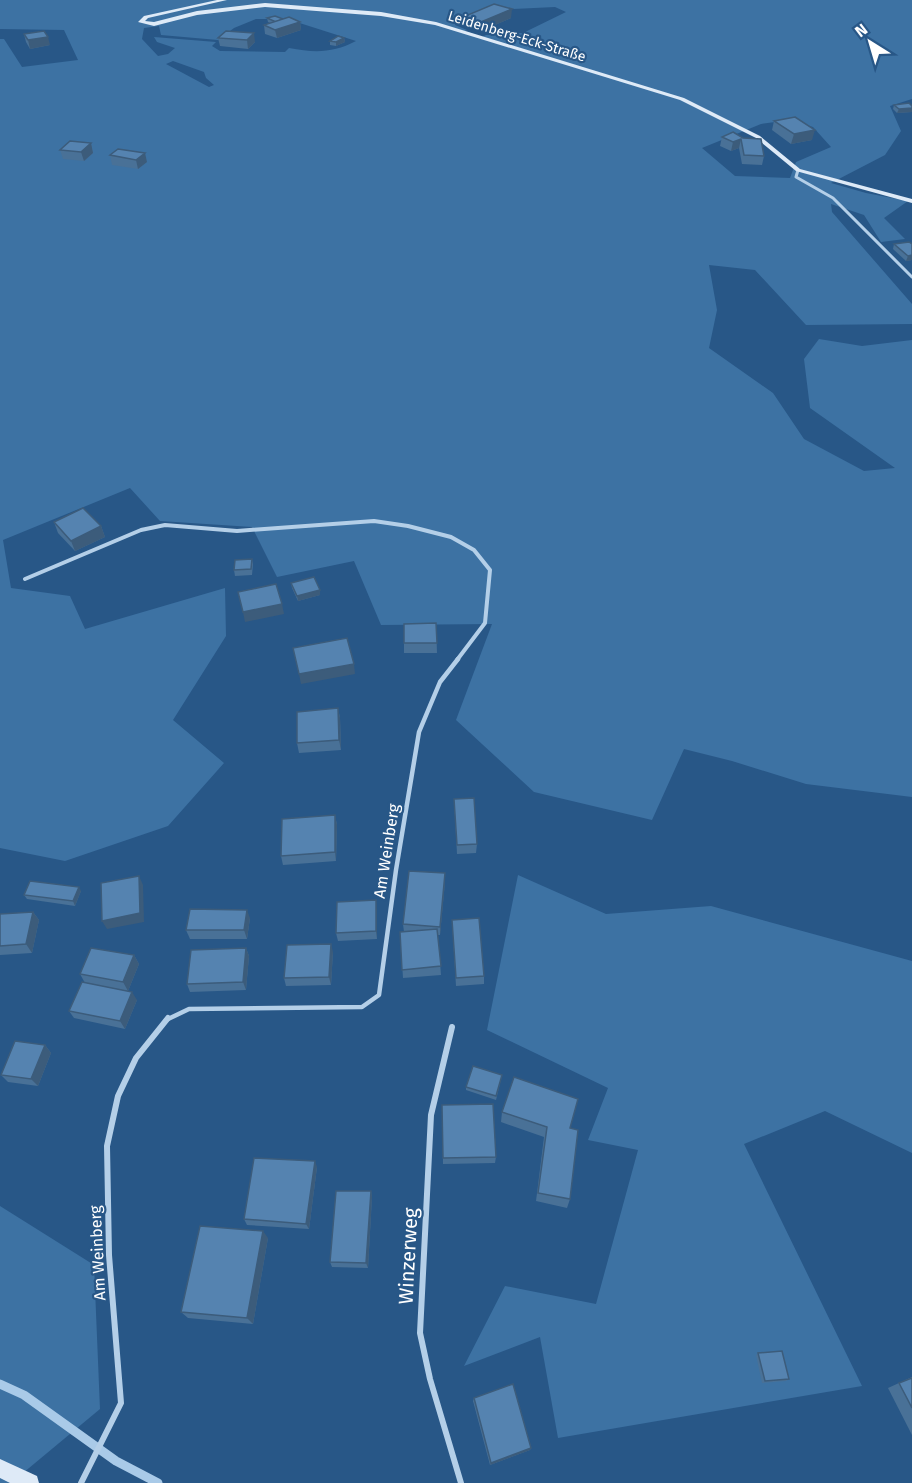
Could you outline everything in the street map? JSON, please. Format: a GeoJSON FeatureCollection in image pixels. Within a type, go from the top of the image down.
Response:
{"type":"FeatureCollection","features":[{"type":"Feature","properties":{"kind":"street","name":"Leidenberg-Eck-Straße"},"geometry":{"type":"LineString","coordinates":[[224,0],[146,17],[141,22],[154,24],[197,13],[265,5],[381,14],[436,24],[682,99],[758,137],[798,170],[912,201]]}},
{"type":"Feature","properties":{"kind":"street"},"geometry":{"type":"LineString","coordinates":[[0,1468],[30,1483]]}},
{"type":"Feature","properties":{"kind":"lane"},"geometry":{"type":"LineString","coordinates":[[798,170],[796,177],[833,198],[912,277]]}},
{"type":"Feature","properties":{"kind":"lane","name":"Am Weinberg"},"geometry":{"type":"LineString","coordinates":[[25,579],[141,531],[165,525],[237,531],[374,521],[408,526],[451,537],[474,550],[490,570],[485,623],[440,682],[419,732],[396,870],[379,995],[362,1007],[189,1009],[166,1019],[136,1058],[118,1096],[107,1146],[109,1255],[121,1403],[81,1483]]}},
{"type":"Feature","properties":{"kind":"lane","name":"Winzerweg"},"geometry":{"type":"LineString","coordinates":[[452,1027],[431,1115],[420,1333],[430,1379],[461,1483]]}},
{"type":"Feature","properties":{"kind":"shaded area"},"geometry":{"type":"Polygon","coordinates":[[[0,0],[912,0],[912,99],[890,106],[901,131],[885,155],[831,183],[908,201],[884,218],[905,239],[881,242],[864,215],[831,204],[832,212],[912,304],[912,324],[806,325],[755,270],[709,265],[717,310],[709,348],[773,393],[804,439],[864,471],[895,468],[810,408],[804,359],[819,339],[862,346],[912,340],[912,797],[806,784],[684,749],[652,820],[534,792],[456,720],[492,624],[381,625],[354,561],[277,577],[252,527],[160,521],[130,488],[3,540],[11,588],[70,596],[85,629],[225,588],[226,636],[173,720],[224,763],[168,826],[65,861],[0,848],[0,39],[4,39],[22,67],[78,60],[64,30],[0,29],[0,0]],[[555,7],[493,10],[471,20],[459,18],[455,25],[482,37],[523,33],[566,12],[555,7]],[[256,19],[234,28],[218,40],[161,35],[159,26],[144,28],[142,39],[158,56],[168,54],[175,48],[157,42],[154,37],[216,42],[212,46],[220,51],[285,52],[289,48],[324,51],[356,41],[287,19],[256,19]],[[173,61],[166,64],[209,87],[214,85],[206,78],[204,72],[173,61]],[[790,120],[761,124],[702,148],[735,176],[790,178],[796,162],[831,147],[813,127],[790,120]]]}},
{"type":"Feature","properties":{"kind":"shaded area"},"geometry":{"type":"Polygon","coordinates":[[[518,875],[606,914],[711,906],[912,961],[912,1153],[825,1111],[744,1144],[862,1386],[558,1438],[540,1337],[464,1366],[505,1286],[596,1304],[638,1150],[588,1140],[608,1088],[487,1030],[518,875]]]}},
{"type":"Feature","properties":{"kind":"shaded area"},"geometry":{"type":"Polygon","coordinates":[[[0,1206],[94,1265],[100,1409],[11,1483],[0,1483],[0,1206]]]}},
{"type":"Feature","properties":{"kind":"building"},"geometry":{"type":"Polygon","coordinates":[[[494,4],[512,9],[481,22],[463,17],[494,4]]]}},
{"type":"Feature","properties":{"kind":"building"},"geometry":{"type":"Polygon","coordinates":[[[275,16],[283,19],[276,22],[267,18],[275,16]]]}},
{"type":"Feature","properties":{"kind":"building"},"geometry":{"type":"Polygon","coordinates":[[[289,17],[300,22],[275,30],[264,25],[289,17]]]}},
{"type":"Feature","properties":{"kind":"building"},"geometry":{"type":"Polygon","coordinates":[[[44,31],[48,37],[28,40],[24,34],[44,31]]]}},
{"type":"Feature","properties":{"kind":"building"},"geometry":{"type":"Polygon","coordinates":[[[226,31],[254,33],[247,40],[218,38],[226,31]]]}},
{"type":"Feature","properties":{"kind":"building"},"geometry":{"type":"Polygon","coordinates":[[[338,36],[344,38],[336,42],[330,41],[338,36]]]}},
{"type":"Feature","properties":{"kind":"building"},"geometry":{"type":"Polygon","coordinates":[[[909,103],[912,108],[899,109],[894,105],[909,103]]]}},
{"type":"Feature","properties":{"kind":"building"},"geometry":{"type":"Polygon","coordinates":[[[795,117],[815,130],[794,134],[774,121],[795,117]]]}},
{"type":"Feature","properties":{"kind":"building"},"geometry":{"type":"Polygon","coordinates":[[[733,132],[743,138],[761,139],[764,156],[744,155],[741,139],[733,142],[722,137],[733,132]]]}},
{"type":"Feature","properties":{"kind":"building"},"geometry":{"type":"Polygon","coordinates":[[[70,141],[91,143],[81,152],[60,150],[70,141]]]}},
{"type":"Feature","properties":{"kind":"building"},"geometry":{"type":"Polygon","coordinates":[[[118,149],[145,153],[136,160],[110,155],[118,149]]]}},
{"type":"Feature","properties":{"kind":"building"},"geometry":{"type":"Polygon","coordinates":[[[909,242],[912,244],[912,255],[908,256],[894,244],[909,242]]]}},
{"type":"Feature","properties":{"kind":"building"},"geometry":{"type":"Polygon","coordinates":[[[83,508],[101,526],[71,541],[54,522],[83,508]]]}},
{"type":"Feature","properties":{"kind":"building"},"geometry":{"type":"Polygon","coordinates":[[[252,559],[251,569],[234,570],[235,560],[252,559]]]}},
{"type":"Feature","properties":{"kind":"building"},"geometry":{"type":"Polygon","coordinates":[[[314,577],[320,590],[297,596],[291,583],[314,577]]]}},
{"type":"Feature","properties":{"kind":"building"},"geometry":{"type":"Polygon","coordinates":[[[276,584],[282,604],[243,612],[238,592],[276,584]]]}},
{"type":"Feature","properties":{"kind":"building"},"geometry":{"type":"Polygon","coordinates":[[[436,623],[437,643],[404,643],[404,624],[436,623]]]}},
{"type":"Feature","properties":{"kind":"building"},"geometry":{"type":"Polygon","coordinates":[[[347,638],[354,664],[299,674],[293,648],[347,638]]]}},
{"type":"Feature","properties":{"kind":"building"},"geometry":{"type":"Polygon","coordinates":[[[338,708],[339,740],[297,743],[297,712],[338,708]]]}},
{"type":"Feature","properties":{"kind":"building"},"geometry":{"type":"Polygon","coordinates":[[[474,798],[477,844],[457,845],[454,799],[474,798]]]}},
{"type":"Feature","properties":{"kind":"building"},"geometry":{"type":"Polygon","coordinates":[[[335,815],[335,852],[281,856],[282,819],[335,815]]]}},
{"type":"Feature","properties":{"kind":"building"},"geometry":{"type":"Polygon","coordinates":[[[409,871],[445,873],[440,927],[403,924],[409,871]]]}},
{"type":"Feature","properties":{"kind":"building"},"geometry":{"type":"Polygon","coordinates":[[[139,876],[140,913],[102,921],[101,883],[139,876]]]}},
{"type":"Feature","properties":{"kind":"building"},"geometry":{"type":"Polygon","coordinates":[[[30,881],[79,887],[73,901],[24,895],[30,881]]]}},
{"type":"Feature","properties":{"kind":"building"},"geometry":{"type":"Polygon","coordinates":[[[376,900],[376,931],[336,933],[337,902],[376,900]]]}},
{"type":"Feature","properties":{"kind":"building"},"geometry":{"type":"Polygon","coordinates":[[[190,909],[247,910],[244,930],[186,930],[190,909]]]}},
{"type":"Feature","properties":{"kind":"building"},"geometry":{"type":"Polygon","coordinates":[[[33,912],[26,944],[0,946],[0,914],[33,912]]]}},
{"type":"Feature","properties":{"kind":"building"},"geometry":{"type":"Polygon","coordinates":[[[479,918],[484,976],[456,978],[452,920],[479,918]]]}},
{"type":"Feature","properties":{"kind":"building"},"geometry":{"type":"Polygon","coordinates":[[[437,929],[441,966],[402,970],[400,932],[437,929]]]}},
{"type":"Feature","properties":{"kind":"building"},"geometry":{"type":"Polygon","coordinates":[[[331,944],[329,977],[284,978],[287,945],[331,944]]]}},
{"type":"Feature","properties":{"kind":"building"},"geometry":{"type":"Polygon","coordinates":[[[91,948],[134,955],[123,982],[80,974],[91,948]]]}},
{"type":"Feature","properties":{"kind":"building"},"geometry":{"type":"Polygon","coordinates":[[[246,948],[243,982],[187,984],[191,950],[246,948]]]}},
{"type":"Feature","properties":{"kind":"building"},"geometry":{"type":"Polygon","coordinates":[[[82,982],[132,992],[120,1021],[69,1011],[82,982]]]}},
{"type":"Feature","properties":{"kind":"building"},"geometry":{"type":"Polygon","coordinates":[[[15,1041],[45,1045],[31,1079],[1,1075],[15,1041]]]}},
{"type":"Feature","properties":{"kind":"building"},"geometry":{"type":"Polygon","coordinates":[[[473,1066],[502,1075],[496,1096],[466,1087],[473,1066]]]}},
{"type":"Feature","properties":{"kind":"building"},"geometry":{"type":"Polygon","coordinates":[[[514,1077],[578,1099],[570,1128],[578,1130],[570,1199],[538,1193],[547,1127],[502,1112],[514,1077]]]}},
{"type":"Feature","properties":{"kind":"building"},"geometry":{"type":"Polygon","coordinates":[[[493,1104],[496,1157],[443,1158],[442,1105],[493,1104]]]}},
{"type":"Feature","properties":{"kind":"building"},"geometry":{"type":"Polygon","coordinates":[[[254,1158],[315,1161],[306,1224],[244,1219],[254,1158]]]}},
{"type":"Feature","properties":{"kind":"building"},"geometry":{"type":"Polygon","coordinates":[[[336,1191],[371,1191],[366,1263],[330,1262],[336,1191]]]}},
{"type":"Feature","properties":{"kind":"building"},"geometry":{"type":"Polygon","coordinates":[[[200,1226],[263,1231],[247,1318],[181,1312],[200,1226]]]}},
{"type":"Feature","properties":{"kind":"building"},"geometry":{"type":"Polygon","coordinates":[[[782,1351],[789,1379],[765,1381],[758,1353],[782,1351]]]}},
{"type":"Feature","properties":{"kind":"building"},"geometry":{"type":"Polygon","coordinates":[[[912,1378],[912,1408],[899,1383],[912,1378]]]}},
{"type":"Feature","properties":{"kind":"building"},"geometry":{"type":"Polygon","coordinates":[[[513,1384],[531,1448],[491,1463],[474,1398],[513,1384]]]}},
{"type":"Feature","properties":{"kind":"waterway"},"geometry":{"type":"LineString","coordinates":[[0,1384],[24,1395],[116,1461],[158,1483]]}}]}
